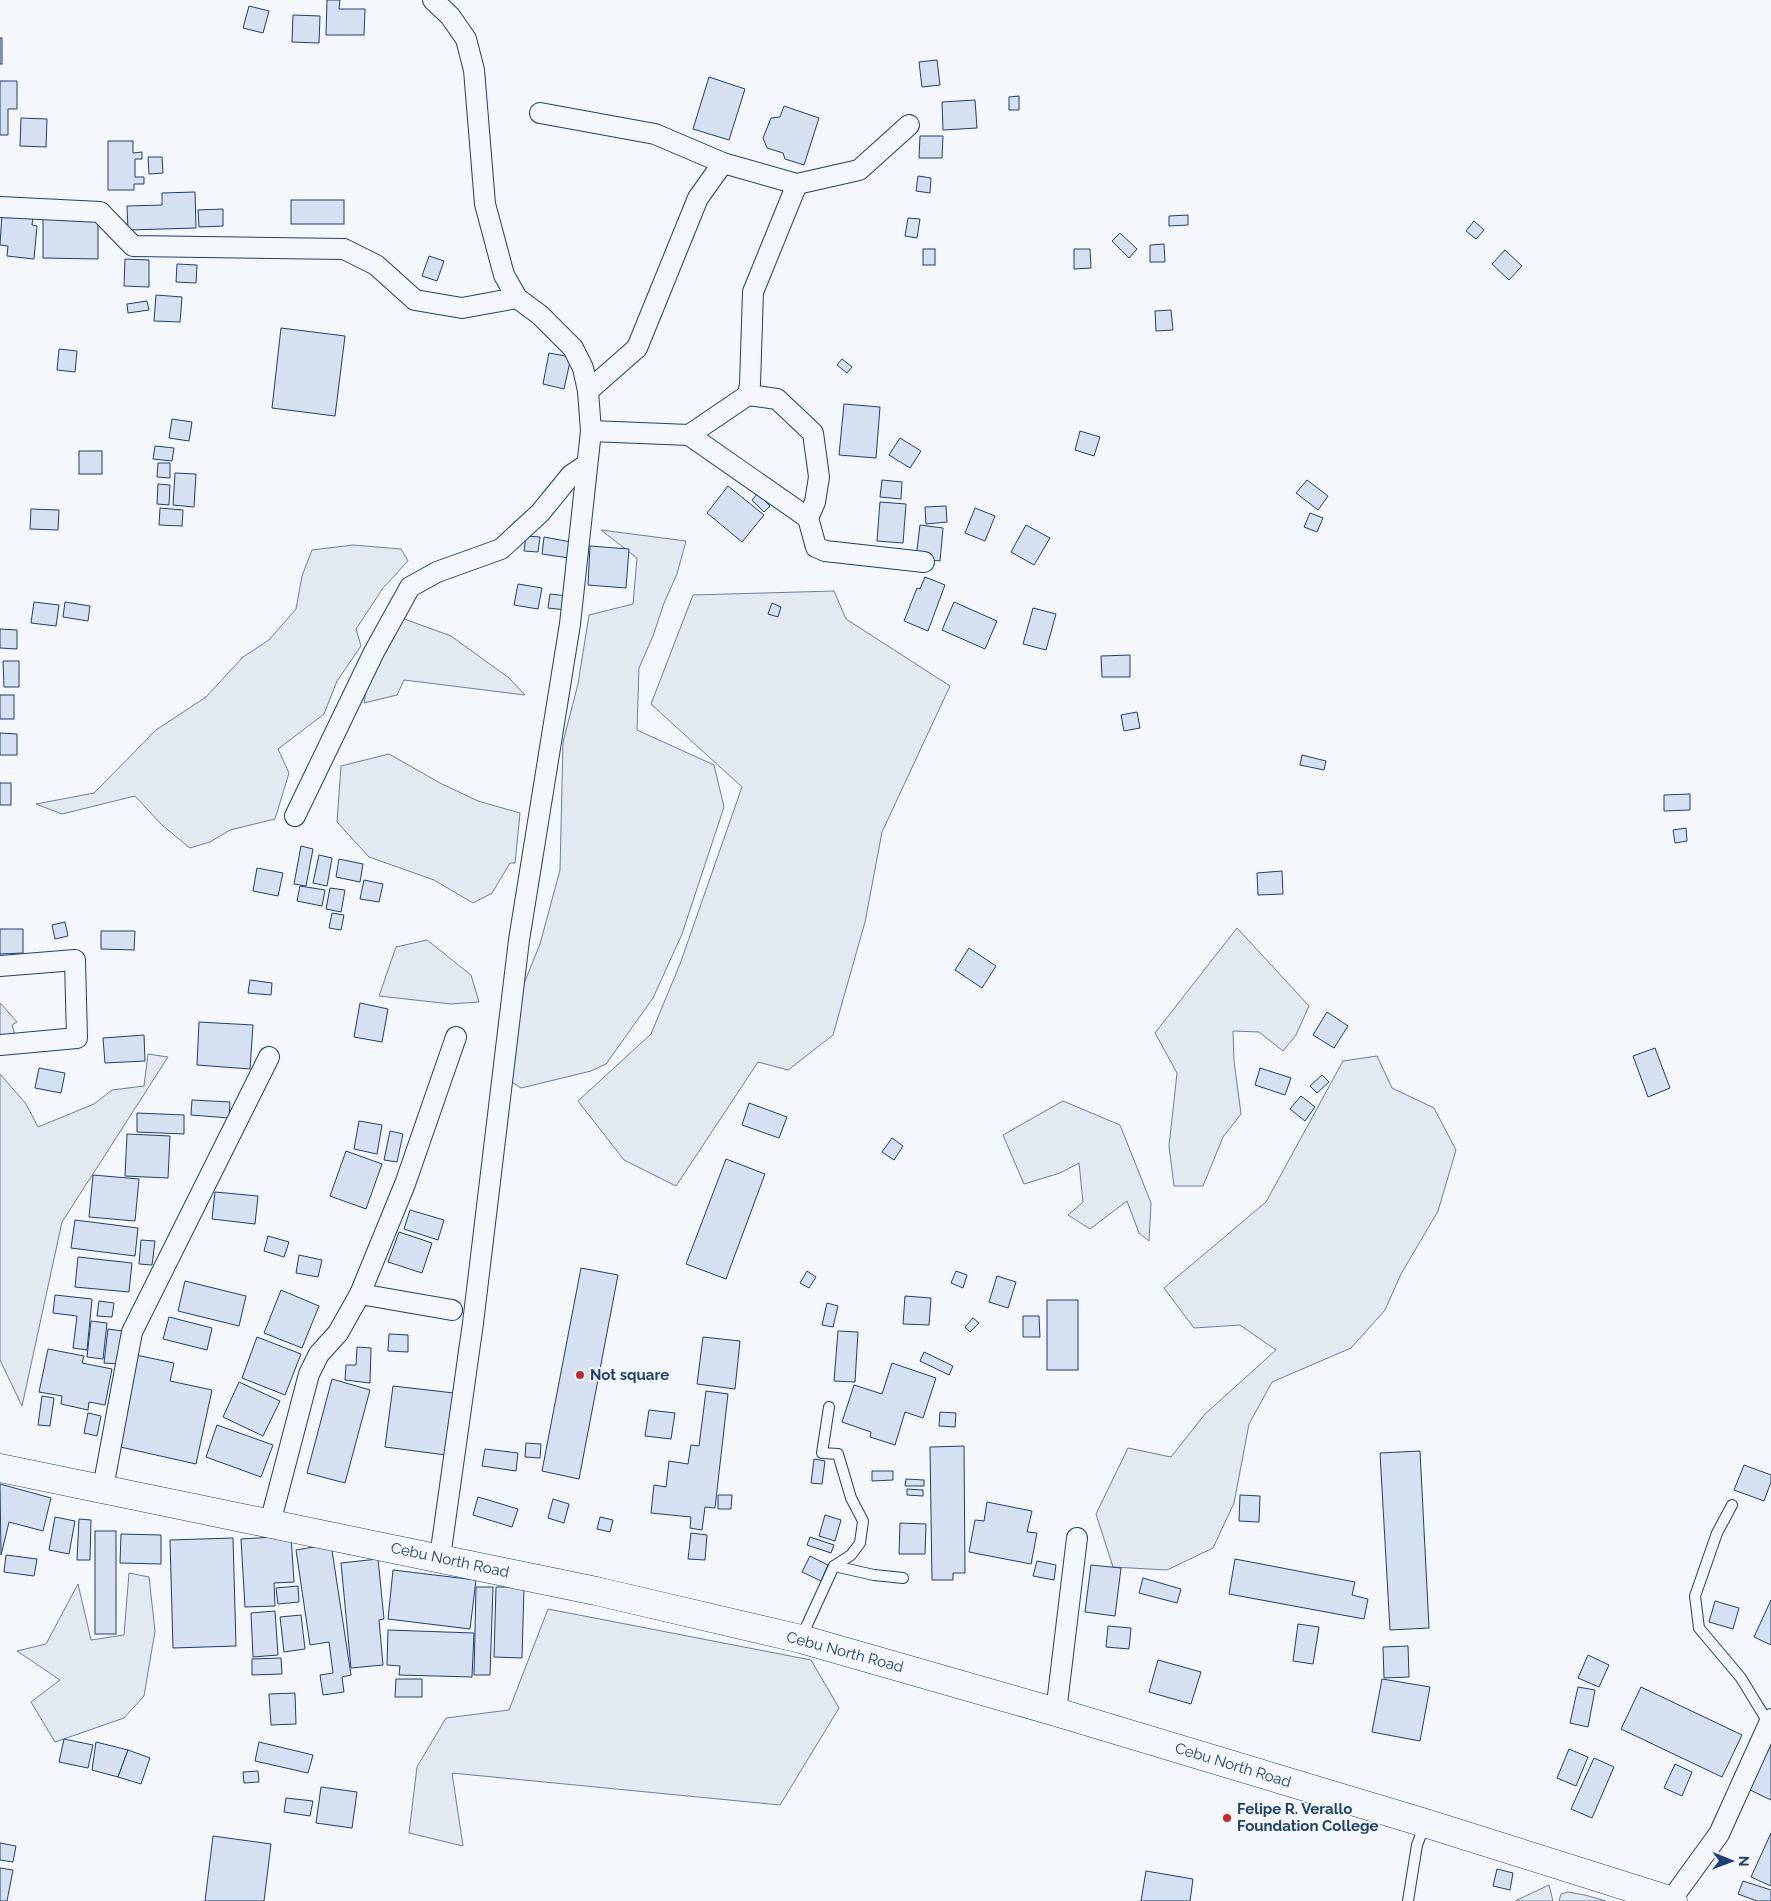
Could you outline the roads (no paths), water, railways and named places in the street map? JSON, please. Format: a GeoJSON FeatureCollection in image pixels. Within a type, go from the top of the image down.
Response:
{"type":"FeatureCollection","features":[{"type":"Feature","properties":{"kind":"highway","name":"Cebu North Road"},"geometry":{"type":"LineString","coordinates":[[0,1468],[440,1557],[801,1639],[1056,1712],[1425,1823],[1672,1901]]}},
{"type":"Feature","properties":{"kind":"street"},"geometry":{"type":"LineString","coordinates":[[434,0],[450,16],[466,39],[474,70],[485,204],[504,275],[517,298],[540,315],[573,348],[583,368],[588,391],[591,431],[570,624],[519,940],[473,1323],[440,1557]]}},
{"type":"Feature","properties":{"kind":"street"},"geometry":{"type":"LineString","coordinates":[[540,113],[655,134],[723,163],[797,184],[859,170],[910,125]]}},
{"type":"Feature","properties":{"kind":"street"},"geometry":{"type":"LineString","coordinates":[[588,391],[638,348],[698,198],[723,163]]}},
{"type":"Feature","properties":{"kind":"street"},"geometry":{"type":"LineString","coordinates":[[748,396],[753,292],[797,184]]}},
{"type":"Feature","properties":{"kind":"street"},"geometry":{"type":"LineString","coordinates":[[0,207],[100,212],[133,246],[344,249],[376,265],[414,300],[462,308],[517,298]]}},
{"type":"Feature","properties":{"kind":"street"},"geometry":{"type":"LineString","coordinates":[[689,435],[748,396],[777,399],[812,434],[819,477],[815,502],[808,518],[816,547],[825,551],[924,562]]}},
{"type":"Feature","properties":{"kind":"street"},"geometry":{"type":"LineString","coordinates":[[591,431],[689,435],[808,518]]}},
{"type":"Feature","properties":{"kind":"street"},"geometry":{"type":"LineString","coordinates":[[295,816],[374,652],[410,587],[437,572],[501,549],[540,513],[571,475],[586,465]]}},
{"type":"Feature","properties":{"kind":"street"},"geometry":{"type":"LineString","coordinates":[[0,966],[75,960],[77,1038],[0,1045]]}},
{"type":"Feature","properties":{"kind":"street"},"geometry":{"type":"LineString","coordinates":[[270,1523],[309,1374],[319,1354],[338,1333],[360,1294],[405,1184],[456,1037]]}},
{"type":"Feature","properties":{"kind":"street"},"geometry":{"type":"LineString","coordinates":[[103,1488],[132,1332],[270,1057]]}},
{"type":"Feature","properties":{"kind":"street"},"geometry":{"type":"LineString","coordinates":[[360,1294],[452,1310]]}},
{"type":"Feature","properties":{"kind":"street"},"geometry":{"type":"LineString","coordinates":[[1056,1712],[1077,1538]]}},
{"type":"Feature","properties":{"kind":"street"},"geometry":{"type":"LineString","coordinates":[[1672,1901],[1719,1834],[1770,1722]]}},
{"type":"Feature","properties":{"kind":"lane"},"geometry":{"type":"LineString","coordinates":[[801,1639],[834,1566],[851,1555],[860,1543],[863,1521],[851,1498],[838,1454],[822,1453],[829,1407]]}},
{"type":"Feature","properties":{"kind":"lane"},"geometry":{"type":"LineString","coordinates":[[1732,1505],[1717,1533],[1695,1596],[1699,1628],[1741,1678],[1770,1722]]}},
{"type":"Feature","properties":{"kind":"lane"},"geometry":{"type":"LineString","coordinates":[[834,1566],[874,1575],[903,1578]]}},
{"type":"Feature","properties":{"kind":"lane"},"geometry":{"type":"LineString","coordinates":[[1408,1901],[1417,1845],[1425,1823]]}},
{"type":"Feature","properties":{"kind":"place","name":"Not square"},"geometry":{"type":"Point","coordinates":[580,1375]}},
{"type":"Feature","properties":{"kind":"place","name":"Felipe R. Verallo Foundation College"},"geometry":{"type":"Point","coordinates":[1227,1818]}}]}
